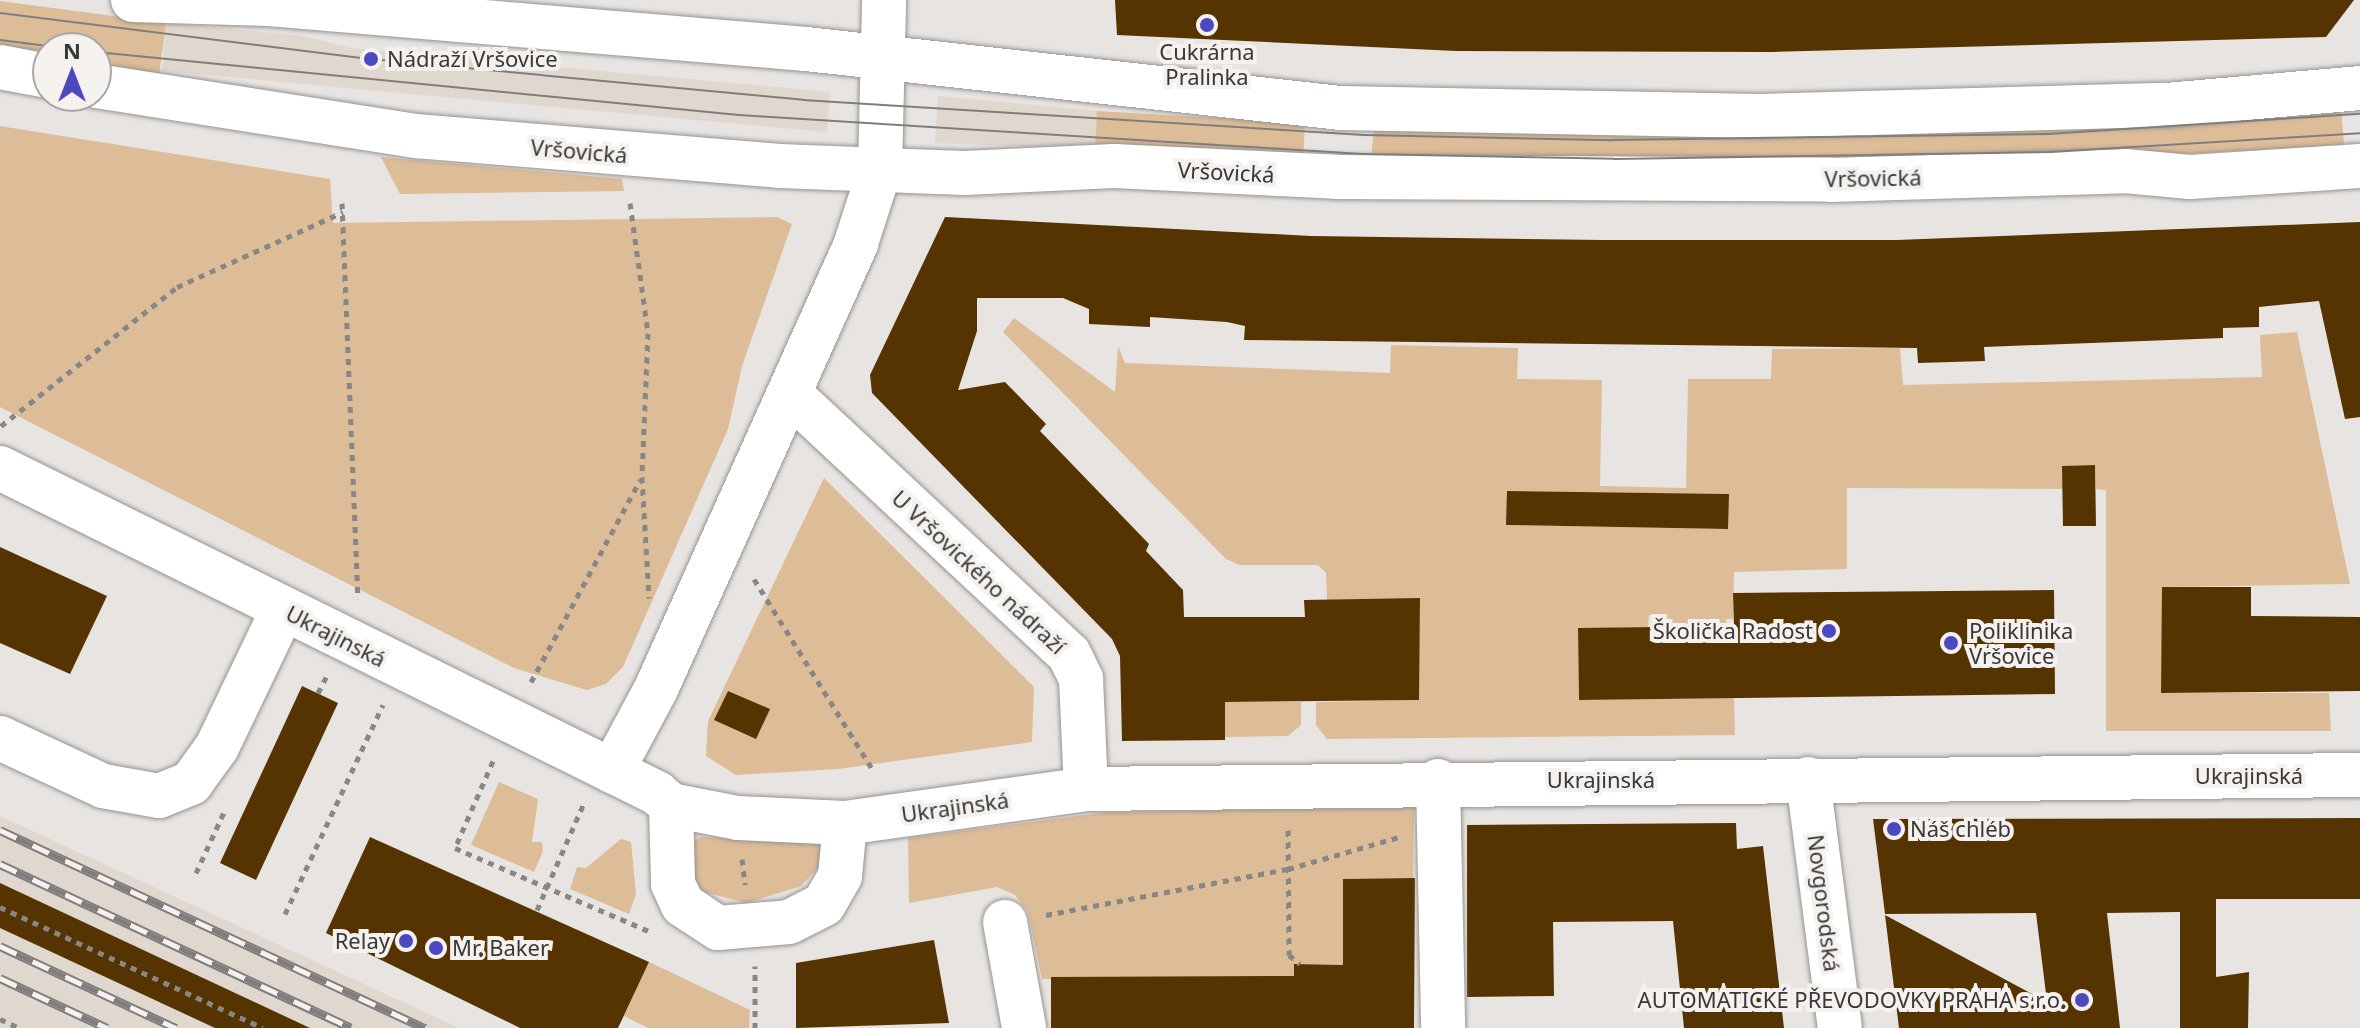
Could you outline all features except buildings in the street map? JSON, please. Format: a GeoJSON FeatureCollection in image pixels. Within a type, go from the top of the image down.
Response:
{"type":"FeatureCollection","features":[{"type":"Feature","properties":{"kind":"main road"},"geometry":{"type":"LineString","coordinates":[[133,0],[269,4],[884,59],[1340,108],[1760,116],[2166,105],[2360,88]]}},
{"type":"Feature","properties":{"kind":"main road"},"geometry":{"type":"LineString","coordinates":[[599,785],[656,689],[850,259],[880,169],[884,0]]}},
{"type":"Feature","properties":{"kind":"main road"},"geometry":{"type":"LineString","coordinates":[[0,67],[32,73]]}},
{"type":"Feature","properties":{"kind":"main road","name":"Vršovická"},"geometry":{"type":"LineString","coordinates":[[112,88],[416,136],[965,173],[1114,166],[1336,177],[1830,180],[2125,171],[2190,177],[2360,166]]}},
{"type":"Feature","properties":{"kind":"main road"},"geometry":{"type":"LineString","coordinates":[[1336,177],[1340,108]]}},
{"type":"Feature","properties":{"kind":"main road","name":"U Vršovického nádraží"},"geometry":{"type":"LineString","coordinates":[[790,394],[1069,654],[1081,679],[1086,789]]}},
{"type":"Feature","properties":{"kind":"main road","name":"Ukrajinská"},"geometry":{"type":"LineString","coordinates":[[0,468],[283,609],[599,785],[671,805],[738,818],[845,823],[1086,789],[1438,781],[2360,775]]}},
{"type":"Feature","properties":{"kind":"main road"},"geometry":{"type":"LineString","coordinates":[[0,738],[103,786],[159,796],[191,783],[217,747],[283,609]]}},
{"type":"Feature","properties":{"kind":"main road","name":"Novgorodská"},"geometry":{"type":"LineString","coordinates":[[1808,779],[1840,1028]]}},
{"type":"Feature","properties":{"kind":"main road"},"geometry":{"type":"LineString","coordinates":[[1438,781],[1443,1028]]}},
{"type":"Feature","properties":{"kind":"main road"},"geometry":{"type":"LineString","coordinates":[[671,805],[669,865],[683,905],[752,945],[810,915],[824,904],[840,876],[845,823]]}},
{"type":"Feature","properties":{"kind":"main road"},"geometry":{"type":"LineString","coordinates":[[1024,918],[1024,1028]]}},
{"type":"Feature","properties":{"kind":"path"},"geometry":{"type":"LineString","coordinates":[[342,203],[358,600]]}},
{"type":"Feature","properties":{"kind":"path"},"geometry":{"type":"LineString","coordinates":[[630,203],[648,333],[642,477],[650,615]]}},
{"type":"Feature","properties":{"kind":"path"},"geometry":{"type":"LineString","coordinates":[[0,426],[177,287],[343,212]]}},
{"type":"Feature","properties":{"kind":"path"},"geometry":{"type":"LineString","coordinates":[[526,694],[642,477]]}},
{"type":"Feature","properties":{"kind":"path"},"geometry":{"type":"LineString","coordinates":[[751,575],[874,772]]}},
{"type":"Feature","properties":{"kind":"path"},"geometry":{"type":"LineString","coordinates":[[285,914],[386,698]]}},
{"type":"Feature","properties":{"kind":"path"},"geometry":{"type":"LineString","coordinates":[[495,756],[455,848],[662,937]]}},
{"type":"Feature","properties":{"kind":"path"},"geometry":{"type":"LineString","coordinates":[[537,910],[599,785]]}},
{"type":"Feature","properties":{"kind":"path"},"geometry":{"type":"LineString","coordinates":[[738,818],[752,945],[755,1028]]}},
{"type":"Feature","properties":{"kind":"path"},"geometry":{"type":"LineString","coordinates":[[1289,820],[1289,955],[1300,964]]}},
{"type":"Feature","properties":{"kind":"path"},"geometry":{"type":"LineString","coordinates":[[1024,918],[1288,869],[1408,834]]}},
{"type":"Feature","properties":{"kind":"path"},"geometry":{"type":"LineString","coordinates":[[0,907],[263,1028]]}},
{"type":"Feature","properties":{"kind":"path"},"geometry":{"type":"LineString","coordinates":[[0,1019],[19,1028]]}},
{"type":"Feature","properties":{"kind":"shaded area"},"geometry":{"type":"Polygon","coordinates":[[[0,1],[166,23],[158,83],[112,73],[112,32],[32,32],[32,56],[0,50],[0,1]]]}},
{"type":"Feature","properties":{"kind":"shaded area"},"geometry":{"type":"Polygon","coordinates":[[[166,23],[303,36],[351,48],[830,92],[827,132],[162,71],[166,23]]]}},
{"type":"Feature","properties":{"kind":"shaded area"},"geometry":{"type":"Polygon","coordinates":[[[938,96],[1097,111],[1095,149],[935,143],[938,96]]]}},
{"type":"Feature","properties":{"kind":"shaded area"},"geometry":{"type":"Polygon","coordinates":[[[2341,106],[2344,145],[2258,150],[2060,161],[1371,162],[1374,124],[2341,106]]]}},
{"type":"Feature","properties":{"kind":"shaded area"},"geometry":{"type":"Polygon","coordinates":[[[1097,111],[1305,123],[1303,161],[1095,149],[1097,111]]]}},
{"type":"Feature","properties":{"kind":"shaded area"},"geometry":{"type":"Polygon","coordinates":[[[0,126],[330,179],[333,223],[777,217],[792,224],[742,366],[728,429],[623,667],[606,684],[587,690],[514,668],[0,407],[0,126]]]}},
{"type":"Feature","properties":{"kind":"shaded area"},"geometry":{"type":"Polygon","coordinates":[[[381,157],[622,179],[624,191],[400,194],[381,157]]]}},
{"type":"Feature","properties":{"kind":"shaded area"},"geometry":{"type":"Polygon","coordinates":[[[1014,318],[1115,392],[1118,346],[1125,363],[1390,373],[1391,345],[1518,348],[1517,379],[1602,380],[1600,486],[1686,488],[1688,379],[1771,379],[1772,349],[1900,348],[1903,385],[2262,377],[2260,335],[2297,332],[2350,584],[2162,587],[2162,693],[2329,693],[2331,731],[2106,731],[2106,490],[2096,489],[2095,465],[2063,466],[2063,489],[1847,488],[1847,569],[1734,572],[1733,619],[1726,619],[1727,626],[1662,627],[1662,615],[1649,615],[1648,627],[1578,629],[1579,700],[1734,698],[1735,735],[1327,739],[1316,725],[1316,702],[1418,700],[1420,599],[1327,600],[1326,573],[1318,565],[1240,565],[1226,559],[1003,332],[1014,318]],[[1507,491],[1507,525],[1728,529],[1728,494],[1507,491]]]}},
{"type":"Feature","properties":{"kind":"shaded area"},"geometry":{"type":"Polygon","coordinates":[[[824,478],[1034,687],[1032,742],[838,769],[736,775],[706,756],[708,721],[824,478]],[[728,691],[715,719],[770,710],[728,691]]]}},
{"type":"Feature","properties":{"kind":"shaded area"},"geometry":{"type":"Polygon","coordinates":[[[1225,702],[1301,702],[1301,725],[1288,736],[1225,737],[1225,702]]]}},
{"type":"Feature","properties":{"kind":"shaded area"},"geometry":{"type":"Polygon","coordinates":[[[499,782],[538,799],[532,842],[542,842],[543,851],[534,872],[471,845],[499,782]]]}},
{"type":"Feature","properties":{"kind":"shaded area"},"geometry":{"type":"Polygon","coordinates":[[[1414,807],[1413,878],[1343,879],[1343,965],[1294,964],[1294,976],[1042,979],[1028,912],[1015,895],[997,887],[909,903],[908,838],[1109,812],[1414,807]]]}},
{"type":"Feature","properties":{"kind":"shaded area"},"geometry":{"type":"Polygon","coordinates":[[[0,816],[459,1028],[0,1028],[0,816]]]}},
{"type":"Feature","properties":{"kind":"shaded area"},"geometry":{"type":"Polygon","coordinates":[[[701,837],[818,844],[827,849],[825,860],[801,886],[747,903],[704,892],[689,877],[691,842],[701,837]]]}},
{"type":"Feature","properties":{"kind":"shaded area"},"geometry":{"type":"Polygon","coordinates":[[[621,839],[631,842],[636,894],[629,914],[570,889],[577,867],[586,868],[621,839]]]}},
{"type":"Feature","properties":{"kind":"shaded area"},"geometry":{"type":"Polygon","coordinates":[[[649,962],[750,1010],[749,1028],[648,1028],[624,1016],[649,962]]]}},
{"type":"Feature","properties":{"kind":"tram line"},"geometry":{"type":"LineString","coordinates":[[0,13],[371,59],[803,100],[1364,135],[1612,140],[2048,134],[2360,114]]}},
{"type":"Feature","properties":{"kind":"tram line"},"geometry":{"type":"LineString","coordinates":[[0,40],[32,44]]}},
{"type":"Feature","properties":{"kind":"tram line"},"geometry":{"type":"LineString","coordinates":[[112,54],[739,115],[1362,154],[1614,159],[2052,152],[2360,133]]}},
{"type":"Feature","properties":{"kind":"railway"},"geometry":{"type":"LineString","coordinates":[[0,830],[425,1028]]}},
{"type":"Feature","properties":{"kind":"railway"},"geometry":{"type":"LineString","coordinates":[[0,864],[351,1028]]}},
{"type":"Feature","properties":{"kind":"railway"},"geometry":{"type":"LineString","coordinates":[[0,946],[176,1028]]}},
{"type":"Feature","properties":{"kind":"railway"},"geometry":{"type":"LineString","coordinates":[[0,978],[107,1028]]}},
{"type":"Feature","properties":{"kind":"place","name":"Cukrárna Pralinka"},"geometry":{"type":"Point","coordinates":[1207,25]}},
{"type":"Feature","properties":{"kind":"place","name":"Nádraží Vršovice"},"geometry":{"type":"Point","coordinates":[371,59]}},
{"type":"Feature","properties":{"kind":"place","name":"Školička Radost"},"geometry":{"type":"Point","coordinates":[1829,631]}},
{"type":"Feature","properties":{"kind":"place","name":"Poliklinika Vršovice"},"geometry":{"type":"Point","coordinates":[1951,643]}},
{"type":"Feature","properties":{"kind":"place","name":"Náš chléb"},"geometry":{"type":"Point","coordinates":[1894,829]}},
{"type":"Feature","properties":{"kind":"place","name":"Relay"},"geometry":{"type":"Point","coordinates":[406,941]}},
{"type":"Feature","properties":{"kind":"place","name":"Mr. Baker"},"geometry":{"type":"Point","coordinates":[436,948]}},
{"type":"Feature","properties":{"kind":"place","name":"AUTOMATICKÉ PŘEVODOVKY PRAHA s.r.o."},"geometry":{"type":"Point","coordinates":[2082,1000]}}]}
